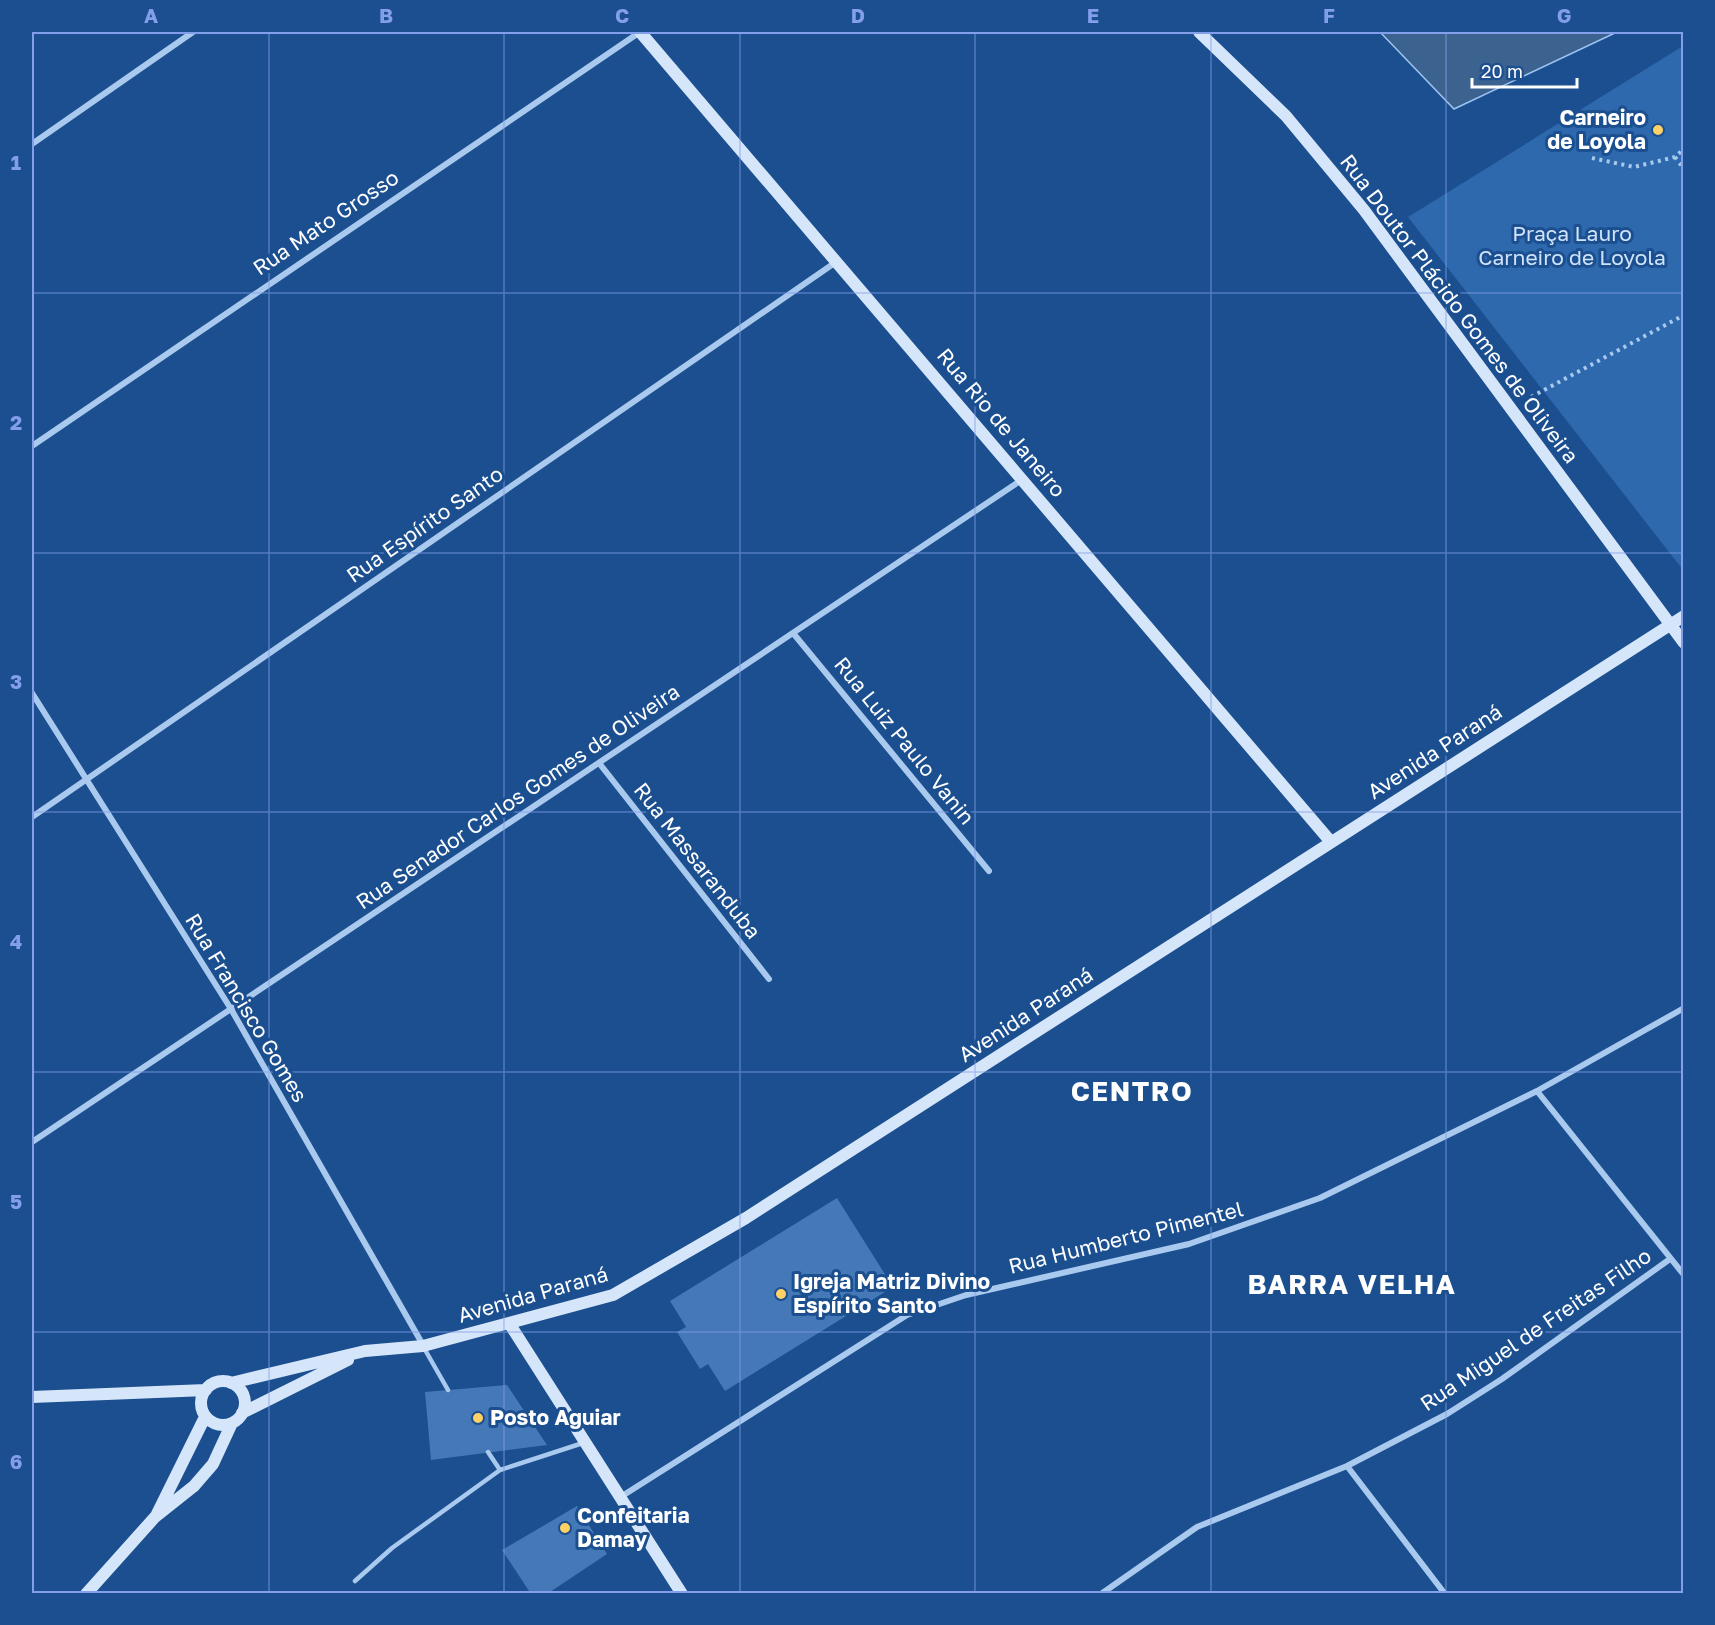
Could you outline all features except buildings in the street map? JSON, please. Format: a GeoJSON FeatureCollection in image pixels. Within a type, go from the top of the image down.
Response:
{"type":"FeatureCollection","features":[{"type":"Feature","properties":{"kind":"main road","name":"Rua Rio de Janeiro"},"geometry":{"type":"LineString","coordinates":[[641,32],[1330,842]]}},
{"type":"Feature","properties":{"kind":"main road","name":"Rua Doutor Plácido Gomes de Oliveira"},"geometry":{"type":"LineString","coordinates":[[1199,32],[1286,116],[1350,193],[1683,643]]}},
{"type":"Feature","properties":{"kind":"main road","name":"Avenida Paraná"},"geometry":{"type":"LineString","coordinates":[[231,1383],[365,1351],[423,1346],[613,1295],[735,1224],[1683,616]]}},
{"type":"Feature","properties":{"kind":"main road"},"geometry":{"type":"LineString","coordinates":[[509,1323],[682,1593]]}},
{"type":"Feature","properties":{"kind":"main road","name":"Avenida Paraná"},"geometry":{"type":"LineString","coordinates":[[242,1413],[365,1351]]}},
{"type":"Feature","properties":{"kind":"main road"},"geometry":{"type":"LineString","coordinates":[[32,1397],[206,1390],[218,1382],[231,1383],[242,1393],[245,1407],[232,1423],[213,1464],[194,1486],[155,1517],[86,1593]]}},
{"type":"Feature","properties":{"kind":"main road"},"geometry":{"type":"LineString","coordinates":[[206,1390],[201,1404],[205,1417],[218,1425],[232,1423]]}},
{"type":"Feature","properties":{"kind":"main road"},"geometry":{"type":"LineString","coordinates":[[155,1517],[205,1417]]}},
{"type":"Feature","properties":{"kind":"street"},"geometry":{"type":"LineString","coordinates":[[32,144],[193,32]]}},
{"type":"Feature","properties":{"kind":"street","name":"Rua Mato Grosso"},"geometry":{"type":"LineString","coordinates":[[32,446],[641,32]]}},
{"type":"Feature","properties":{"kind":"street","name":"Rua Espírito Santo"},"geometry":{"type":"LineString","coordinates":[[32,817],[838,261]]}},
{"type":"Feature","properties":{"kind":"street","name":"Rua Senador Carlos Gomes de Oliveira"},"geometry":{"type":"LineString","coordinates":[[32,1142],[1023,479]]}},
{"type":"Feature","properties":{"kind":"street","name":"Rua Luiz Paulo Vanin"},"geometry":{"type":"LineString","coordinates":[[793,633],[989,871]]}},
{"type":"Feature","properties":{"kind":"street","name":"Rua Francisco Gomes"},"geometry":{"type":"LineString","coordinates":[[32,693],[231,1009],[423,1346]]}},
{"type":"Feature","properties":{"kind":"street","name":"Rua Massaranduba"},"geometry":{"type":"LineString","coordinates":[[599,763],[770,979]]}},
{"type":"Feature","properties":{"kind":"street","name":"Rua Humberto Pimentel"},"geometry":{"type":"LineString","coordinates":[[619,1498],[907,1315],[966,1294],[1189,1244],[1320,1198],[1537,1091],[1683,1008]]}},
{"type":"Feature","properties":{"kind":"street"},"geometry":{"type":"LineString","coordinates":[[1537,1091],[1683,1275]]}},
{"type":"Feature","properties":{"kind":"street","name":"Rua Miguel de Freitas Filho"},"geometry":{"type":"LineString","coordinates":[[1101,1593],[1197,1527],[1347,1466],[1447,1414],[1502,1379],[1670,1259]]}},
{"type":"Feature","properties":{"kind":"street"},"geometry":{"type":"LineString","coordinates":[[1347,1466],[1444,1593]]}},
{"type":"Feature","properties":{"kind":"lane"},"geometry":{"type":"LineString","coordinates":[[423,1346],[448,1390]]}},
{"type":"Feature","properties":{"kind":"lane"},"geometry":{"type":"LineString","coordinates":[[355,1581],[392,1548],[500,1470],[584,1443]]}},
{"type":"Feature","properties":{"kind":"lane"},"geometry":{"type":"LineString","coordinates":[[488,1452],[500,1470]]}},
{"type":"Feature","properties":{"kind":"path"},"geometry":{"type":"LineString","coordinates":[[1592,158],[1634,167],[1675,157],[1683,149]]}},
{"type":"Feature","properties":{"kind":"path"},"geometry":{"type":"LineString","coordinates":[[1675,157],[1683,169]]}},
{"type":"Feature","properties":{"kind":"path"},"geometry":{"type":"LineString","coordinates":[[1511,408],[1683,315]]}},
{"type":"Feature","properties":{"kind":"green space","name":"Praça Lauro Carneiro de Loyola"},"geometry":{"type":"Polygon","coordinates":[[[1683,46],[1683,570],[1408,217],[1683,46]]]}},
{"type":"Feature","properties":{"kind":"shaded area"},"geometry":{"type":"Polygon","coordinates":[[[1380,32],[1617,32],[1454,109],[1380,32]]]}},
{"type":"Feature","properties":{"kind":"place","name":"Carneiro de Loyola"},"geometry":{"type":"Point","coordinates":[1658,130]}},
{"type":"Feature","properties":{"kind":"place","name":"Igreja Matriz Divino Espírito Santo"},"geometry":{"type":"Point","coordinates":[781,1294]}},
{"type":"Feature","properties":{"kind":"place","name":"Posto Aguiar"},"geometry":{"type":"Point","coordinates":[478,1418]}},
{"type":"Feature","properties":{"kind":"place","name":"Confeitaria Damay"},"geometry":{"type":"Point","coordinates":[565,1528]}},
{"type":"Feature","properties":{"kind":"district","name":"CENTRO"},"geometry":{"type":"Point","coordinates":[1132,1092]}},
{"type":"Feature","properties":{"kind":"district","name":"BARRA VELHA"},"geometry":{"type":"Point","coordinates":[1352,1285]}}]}
